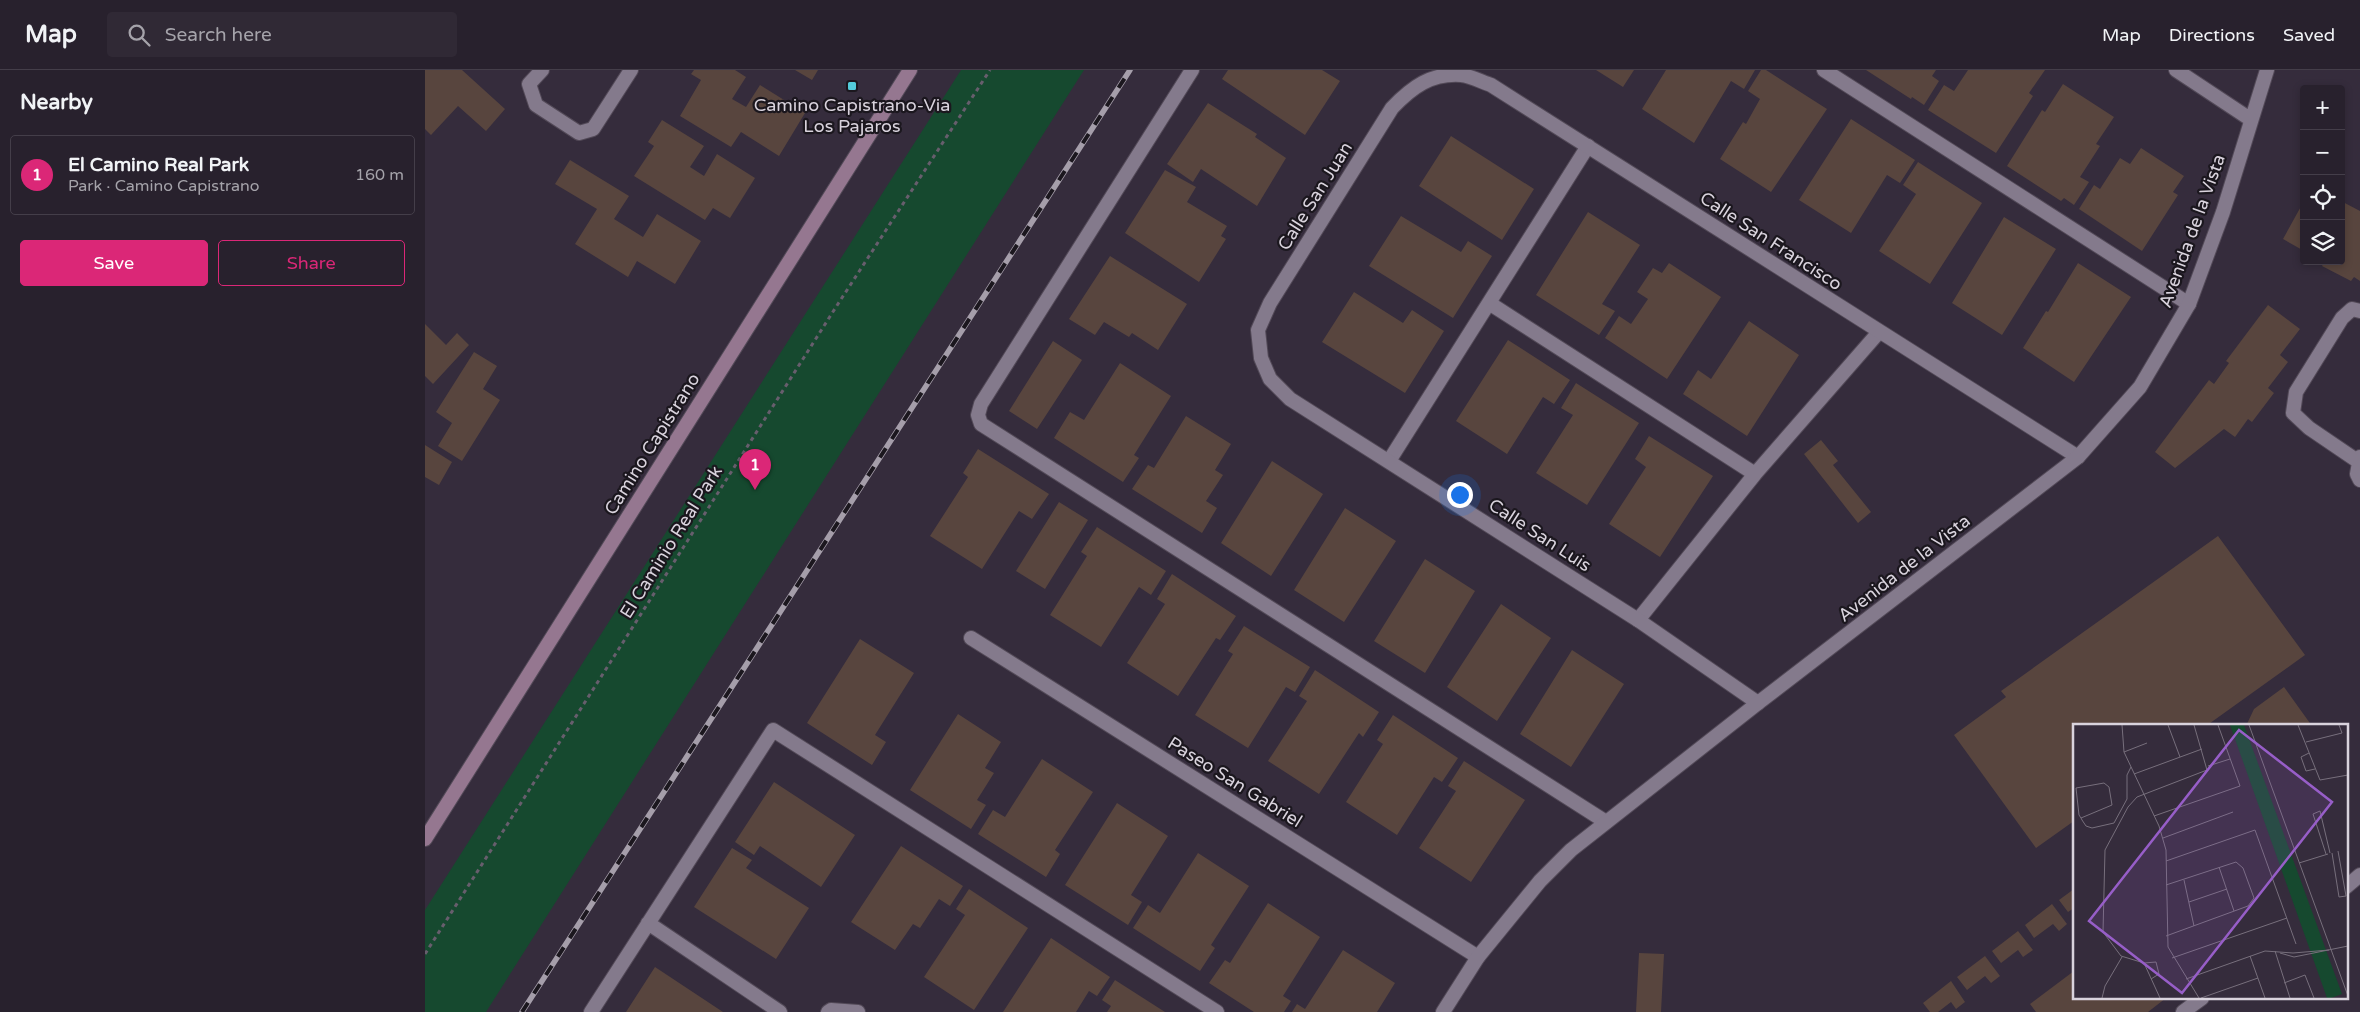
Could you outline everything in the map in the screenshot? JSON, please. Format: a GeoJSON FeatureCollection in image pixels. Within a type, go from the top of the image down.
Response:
{"type":"FeatureCollection","features":[{"type":"Feature","properties":{"kind":"main road","name":"Camino Capistrano"},"geometry":{"type":"LineString","coordinates":[[425,839],[910,70]]}},
{"type":"Feature","properties":{"kind":"street"},"geometry":{"type":"LineString","coordinates":[[542,70],[529,84],[537,105],[579,133],[593,129],[631,70]]}},
{"type":"Feature","properties":{"kind":"street"},"geometry":{"type":"LineString","coordinates":[[1192,70],[981,404],[978,415],[981,424],[1606,822]]}},
{"type":"Feature","properties":{"kind":"street"},"geometry":{"type":"LineString","coordinates":[[1824,70],[2189,304]]}},
{"type":"Feature","properties":{"kind":"street"},"geometry":{"type":"LineString","coordinates":[[2176,70],[2251,119]]}},
{"type":"Feature","properties":{"kind":"street","name":"Avenida de la Vista"},"geometry":{"type":"LineString","coordinates":[[1443,1012],[1478,957],[1540,881],[1571,850],[1758,703],[2079,457],[2140,387],[2189,304],[2223,212],[2267,70]]}},
{"type":"Feature","properties":{"kind":"street","name":"Calle San Francisco"},"geometry":{"type":"LineString","coordinates":[[1437,77],[1462,75],[1491,85],[2079,457]]}},
{"type":"Feature","properties":{"kind":"street","name":"Calle San Juan"},"geometry":{"type":"LineString","coordinates":[[1261,358],[1258,330],[1270,304],[1392,108],[1410,89],[1437,77]]}},
{"type":"Feature","properties":{"kind":"street"},"geometry":{"type":"LineString","coordinates":[[1389,461],[1588,146]]}},
{"type":"Feature","properties":{"kind":"street"},"geometry":{"type":"LineString","coordinates":[[1489,303],[1755,474]]}},
{"type":"Feature","properties":{"kind":"street"},"geometry":{"type":"LineString","coordinates":[[2360,311],[2352,309],[2342,318],[2297,392],[2293,414],[2309,428],[2359,460],[2357,474],[2360,480]]}},
{"type":"Feature","properties":{"kind":"street"},"geometry":{"type":"LineString","coordinates":[[1638,620],[1755,474],[1879,332]]}},
{"type":"Feature","properties":{"kind":"street","name":"Calle San Luis"},"geometry":{"type":"LineString","coordinates":[[1261,358],[1270,379],[1290,399],[1638,620],[1758,703]]}},
{"type":"Feature","properties":{"kind":"street","name":"Paseo San Gabriel"},"geometry":{"type":"LineString","coordinates":[[971,638],[1478,957]]}},
{"type":"Feature","properties":{"kind":"street"},"geometry":{"type":"LineString","coordinates":[[591,1012],[773,730],[1217,1012]]}},
{"type":"Feature","properties":{"kind":"street"},"geometry":{"type":"LineString","coordinates":[[2347,886],[2360,874]]}},
{"type":"Feature","properties":{"kind":"street"},"geometry":{"type":"LineString","coordinates":[[648,923],[780,1012]]}},
{"type":"Feature","properties":{"kind":"street"},"geometry":{"type":"LineString","coordinates":[[2183,1012],[2199,1000]]}},
{"type":"Feature","properties":{"kind":"street"},"geometry":{"type":"LineString","coordinates":[[829,1011],[859,1012]]}},
{"type":"Feature","properties":{"kind":"path","name":"El Caminio Real Park"},"geometry":{"type":"LineString","coordinates":[[425,954],[836,307],[990,70]]}},
{"type":"Feature","properties":{"kind":"green space"},"geometry":{"type":"Polygon","coordinates":[[[961,70],[1084,70],[486,1012],[425,1012],[425,910],[961,70]]]}},
{"type":"Feature","properties":{"kind":"building"},"geometry":{"type":"Polygon","coordinates":[[[425,70],[462,70],[505,109],[486,131],[458,106],[431,135],[425,129],[425,70]]]}},
{"type":"Feature","properties":{"kind":"building"},"geometry":{"type":"Polygon","coordinates":[[[694,70],[735,70],[746,77],[732,99],[746,107],[760,85],[805,113],[779,156],[741,132],[731,147],[680,116],[701,80],[691,74],[694,70]]]}},
{"type":"Feature","properties":{"kind":"building"},"geometry":{"type":"Polygon","coordinates":[[[795,70],[818,70],[812,80],[795,70]]]}},
{"type":"Feature","properties":{"kind":"building"},"geometry":{"type":"Polygon","coordinates":[[[1228,70],[1322,70],[1340,81],[1305,135],[1222,79],[1228,70]]]}},
{"type":"Feature","properties":{"kind":"building"},"geometry":{"type":"Polygon","coordinates":[[[1596,70],[1634,70],[1623,87],[1596,70]]]}},
{"type":"Feature","properties":{"kind":"building"},"geometry":{"type":"Polygon","coordinates":[[[1666,70],[1755,70],[1744,89],[1731,81],[1694,143],[1642,109],[1666,70]]]}},
{"type":"Feature","properties":{"kind":"building"},"geometry":{"type":"Polygon","coordinates":[[[1761,70],[1766,70],[1827,109],[1771,192],[1720,159],[1743,122],[1746,124],[1760,99],[1748,91],[1761,70]]]}},
{"type":"Feature","properties":{"kind":"building"},"geometry":{"type":"Polygon","coordinates":[[[1866,70],[1936,70],[1932,76],[1939,81],[1924,105],[1912,97],[1911,99],[1866,70]]]}},
{"type":"Feature","properties":{"kind":"building"},"geometry":{"type":"Polygon","coordinates":[[[1968,70],[2045,70],[2029,93],[2033,96],[1996,153],[1928,110],[1944,85],[1954,91],[1968,70]]]}},
{"type":"Feature","properties":{"kind":"building"},"geometry":{"type":"Polygon","coordinates":[[[2063,84],[2114,117],[2096,144],[2100,146],[2080,177],[2089,182],[2074,205],[2064,198],[2061,201],[2007,166],[2042,110],[2045,112],[2063,84]]]}},
{"type":"Feature","properties":{"kind":"building"},"geometry":{"type":"Polygon","coordinates":[[[1208,103],[1257,134],[1255,137],[1286,158],[1257,206],[1201,169],[1193,182],[1167,164],[1208,103]]]}},
{"type":"Feature","properties":{"kind":"building"},"geometry":{"type":"Polygon","coordinates":[[[1851,119],[1915,160],[1900,183],[1887,175],[1851,233],[1799,200],[1851,119]]]}},
{"type":"Feature","properties":{"kind":"building"},"geometry":{"type":"Polygon","coordinates":[[[662,120],[704,146],[690,167],[704,176],[717,154],[755,178],[730,218],[713,208],[705,220],[634,176],[654,146],[648,142],[662,120]]]}},
{"type":"Feature","properties":{"kind":"building"},"geometry":{"type":"Polygon","coordinates":[[[1451,136],[1534,189],[1502,240],[1419,186],[1451,136]]]}},
{"type":"Feature","properties":{"kind":"building"},"geometry":{"type":"Polygon","coordinates":[[[2141,148],[2184,176],[2173,192],[2178,195],[2142,251],[2079,209],[2094,185],[2100,189],[2120,158],[2130,164],[2141,148]]]}},
{"type":"Feature","properties":{"kind":"building"},"geometry":{"type":"Polygon","coordinates":[[[570,160],[629,196],[614,219],[643,237],[657,214],[701,241],[675,284],[637,261],[628,277],[575,244],[597,209],[555,184],[570,160]]]}},
{"type":"Feature","properties":{"kind":"building"},"geometry":{"type":"Polygon","coordinates":[[[1918,162],[1982,203],[1930,284],[1879,251],[1916,194],[1903,185],[1918,162]]]}},
{"type":"Feature","properties":{"kind":"building"},"geometry":{"type":"Polygon","coordinates":[[[1165,170],[1196,187],[1187,202],[1227,226],[1221,236],[1226,239],[1199,282],[1125,233],[1165,170]]]}},
{"type":"Feature","properties":{"kind":"building"},"geometry":{"type":"Polygon","coordinates":[[[2345,203],[2360,211],[2360,281],[2354,277],[2351,281],[2322,266],[2345,265],[2345,203]]]}},
{"type":"Feature","properties":{"kind":"building"},"geometry":{"type":"Polygon","coordinates":[[[2300,208],[2300,249],[2283,239],[2300,208]]]}},
{"type":"Feature","properties":{"kind":"building"},"geometry":{"type":"Polygon","coordinates":[[[1588,212],[1640,245],[1602,304],[1615,311],[1599,335],[1536,295],[1588,212]]]}},
{"type":"Feature","properties":{"kind":"building"},"geometry":{"type":"Polygon","coordinates":[[[1401,216],[1461,252],[1468,241],[1492,256],[1453,318],[1369,266],[1401,216]]]}},
{"type":"Feature","properties":{"kind":"building"},"geometry":{"type":"Polygon","coordinates":[[[2004,217],[2056,249],[2002,335],[1952,303],[2004,217]]]}},
{"type":"Feature","properties":{"kind":"building"},"geometry":{"type":"Polygon","coordinates":[[[1110,256],[1187,304],[1158,350],[1132,333],[1129,337],[1104,322],[1095,335],[1069,319],[1110,256]]]}},
{"type":"Feature","properties":{"kind":"building"},"geometry":{"type":"Polygon","coordinates":[[[1669,263],[1721,297],[1667,379],[1605,338],[1619,316],[1631,324],[1648,299],[1637,292],[1653,268],[1662,273],[1669,263]]]}},
{"type":"Feature","properties":{"kind":"building"},"geometry":{"type":"Polygon","coordinates":[[[2078,263],[2131,297],[2074,382],[2023,348],[2078,263]]]}},
{"type":"Feature","properties":{"kind":"building"},"geometry":{"type":"Polygon","coordinates":[[[1354,292],[1403,323],[1412,310],[1444,331],[1405,393],[1322,342],[1354,292]]]}},
{"type":"Feature","properties":{"kind":"building"},"geometry":{"type":"Polygon","coordinates":[[[2268,305],[2300,329],[2280,355],[2288,362],[2268,388],[2274,393],[2252,422],[2248,419],[2235,437],[2224,429],[2175,468],[2155,452],[2209,380],[2214,384],[2229,363],[2226,361],[2268,305]]]}},
{"type":"Feature","properties":{"kind":"building"},"geometry":{"type":"Polygon","coordinates":[[[1749,321],[1799,355],[1747,436],[1683,394],[1698,370],[1711,379],[1749,321]]]}},
{"type":"Feature","properties":{"kind":"building"},"geometry":{"type":"Polygon","coordinates":[[[425,324],[446,345],[457,333],[469,345],[433,384],[425,376],[425,324]]]}},
{"type":"Feature","properties":{"kind":"building"},"geometry":{"type":"Polygon","coordinates":[[[1508,340],[1570,380],[1554,404],[1543,397],[1507,454],[1456,421],[1508,340]]]}},
{"type":"Feature","properties":{"kind":"building"},"geometry":{"type":"Polygon","coordinates":[[[1053,341],[1082,360],[1037,429],[1009,411],[1053,341]]]}},
{"type":"Feature","properties":{"kind":"building"},"geometry":{"type":"Polygon","coordinates":[[[474,352],[497,366],[483,389],[500,400],[462,461],[438,446],[452,423],[436,412],[474,352]]]}},
{"type":"Feature","properties":{"kind":"building"},"geometry":{"type":"Polygon","coordinates":[[[1120,363],[1171,396],[1134,455],[1139,458],[1123,482],[1054,438],[1070,412],[1084,420],[1120,363]]]}},
{"type":"Feature","properties":{"kind":"building"},"geometry":{"type":"Polygon","coordinates":[[[1576,383],[1639,423],[1587,505],[1536,473],[1573,415],[1561,408],[1576,383]]]}},
{"type":"Feature","properties":{"kind":"building"},"geometry":{"type":"Polygon","coordinates":[[[1186,416],[1231,444],[1215,470],[1223,475],[1206,501],[1217,508],[1202,533],[1132,489],[1148,465],[1154,468],[1186,416]]]}},
{"type":"Feature","properties":{"kind":"building"},"geometry":{"type":"Polygon","coordinates":[[[1649,436],[1713,476],[1660,557],[1609,524],[1646,467],[1635,459],[1649,436]]]}},
{"type":"Feature","properties":{"kind":"building"},"geometry":{"type":"Polygon","coordinates":[[[1821,440],[1838,461],[1833,465],[1871,512],[1858,523],[1804,454],[1821,440]]]}},
{"type":"Feature","properties":{"kind":"building"},"geometry":{"type":"Polygon","coordinates":[[[425,445],[452,462],[439,485],[425,477],[425,445]]]}},
{"type":"Feature","properties":{"kind":"building"},"geometry":{"type":"Polygon","coordinates":[[[978,449],[1049,494],[1032,519],[1019,511],[982,569],[930,536],[968,477],[963,473],[978,449]]]}},
{"type":"Feature","properties":{"kind":"building"},"geometry":{"type":"Polygon","coordinates":[[[1272,461],[1323,494],[1271,576],[1221,543],[1272,461]]]}},
{"type":"Feature","properties":{"kind":"building"},"geometry":{"type":"Polygon","coordinates":[[[1059,502],[1088,520],[1045,589],[1016,571],[1059,502]]]}},
{"type":"Feature","properties":{"kind":"building"},"geometry":{"type":"Polygon","coordinates":[[[1345,508],[1396,541],[1344,622],[1294,590],[1345,508]]]}},
{"type":"Feature","properties":{"kind":"building"},"geometry":{"type":"Polygon","coordinates":[[[1097,527],[1166,571],[1151,595],[1139,587],[1101,647],[1050,615],[1087,556],[1081,552],[1097,527]]]}},
{"type":"Feature","properties":{"kind":"building"},"geometry":{"type":"Polygon","coordinates":[[[2218,536],[2305,655],[2209,724],[2073,724],[2073,822],[2036,848],[1954,735],[2006,697],[2001,691],[2218,536]]]}},
{"type":"Feature","properties":{"kind":"building"},"geometry":{"type":"Polygon","coordinates":[[[1425,559],[1475,591],[1425,673],[1374,641],[1425,559]]]}},
{"type":"Feature","properties":{"kind":"building"},"geometry":{"type":"Polygon","coordinates":[[[1172,574],[1236,616],[1220,640],[1216,638],[1178,696],[1127,663],[1165,604],[1157,599],[1172,574]]]}},
{"type":"Feature","properties":{"kind":"building"},"geometry":{"type":"Polygon","coordinates":[[[1501,604],[1551,638],[1497,721],[1447,687],[1501,604]]]}},
{"type":"Feature","properties":{"kind":"building"},"geometry":{"type":"Polygon","coordinates":[[[1244,626],[1310,667],[1295,692],[1286,687],[1248,748],[1195,715],[1233,654],[1228,651],[1244,626]]]}},
{"type":"Feature","properties":{"kind":"building"},"geometry":{"type":"Polygon","coordinates":[[[860,639],[914,673],[875,735],[886,742],[872,765],[807,723],[860,639]]]}},
{"type":"Feature","properties":{"kind":"building"},"geometry":{"type":"Polygon","coordinates":[[[1572,650],[1624,684],[1571,767],[1520,734],[1572,650]]]}},
{"type":"Feature","properties":{"kind":"building"},"geometry":{"type":"Polygon","coordinates":[[[1315,670],[1379,712],[1363,737],[1359,733],[1319,794],[1268,761],[1307,701],[1299,696],[1315,670]]]}},
{"type":"Feature","properties":{"kind":"building"},"geometry":{"type":"Polygon","coordinates":[[[2284,687],[2311,724],[2247,724],[2254,709],[2284,687]]]}},
{"type":"Feature","properties":{"kind":"building"},"geometry":{"type":"Polygon","coordinates":[[[958,714],[1001,742],[985,768],[994,773],[977,800],[986,805],[971,829],[910,790],[958,714]]]}},
{"type":"Feature","properties":{"kind":"building"},"geometry":{"type":"Polygon","coordinates":[[[1393,715],[1458,758],[1442,782],[1434,777],[1397,835],[1346,802],[1383,744],[1377,740],[1393,715]]]}},
{"type":"Feature","properties":{"kind":"building"},"geometry":{"type":"Polygon","coordinates":[[[1042,759],[1093,792],[1055,850],[1060,854],[1046,877],[978,834],[993,810],[1005,817],[1042,759]]]}},
{"type":"Feature","properties":{"kind":"building"},"geometry":{"type":"Polygon","coordinates":[[[1464,761],[1525,800],[1471,882],[1419,848],[1456,791],[1448,786],[1464,761]]]}},
{"type":"Feature","properties":{"kind":"building"},"geometry":{"type":"Polygon","coordinates":[[[774,782],[855,835],[821,887],[760,846],[754,855],[735,842],[774,782]]]}},
{"type":"Feature","properties":{"kind":"building"},"geometry":{"type":"Polygon","coordinates":[[[1117,803],[1168,836],[1131,895],[1142,902],[1128,925],[1065,885],[1117,803]]]}},
{"type":"Feature","properties":{"kind":"building"},"geometry":{"type":"Polygon","coordinates":[[[901,846],[963,886],[950,906],[939,899],[920,928],[913,924],[895,950],[851,922],[901,846]]]}},
{"type":"Feature","properties":{"kind":"building"},"geometry":{"type":"Polygon","coordinates":[[[732,848],[752,860],[746,868],[809,908],[776,959],[694,907],[732,848]]]}},
{"type":"Feature","properties":{"kind":"building"},"geometry":{"type":"Polygon","coordinates":[[[1198,853],[1249,886],[1211,945],[1215,948],[1200,971],[1133,928],[1148,905],[1160,913],[1198,853]]]}},
{"type":"Feature","properties":{"kind":"building"},"geometry":{"type":"Polygon","coordinates":[[[969,889],[1028,928],[974,1010],[924,977],[965,915],[956,909],[969,889]]]}},
{"type":"Feature","properties":{"kind":"building"},"geometry":{"type":"Polygon","coordinates":[[[2073,890],[2073,909],[2068,912],[2059,900],[2073,890]]]}},
{"type":"Feature","properties":{"kind":"building"},"geometry":{"type":"Polygon","coordinates":[[[1268,903],[1320,937],[1283,996],[1291,1001],[1284,1012],[1254,1012],[1209,983],[1225,960],[1230,963],[1268,903]]]}},
{"type":"Feature","properties":{"kind":"building"},"geometry":{"type":"Polygon","coordinates":[[[2052,904],[2067,924],[2059,931],[2053,924],[2034,938],[2025,925],[2052,904]]]}},
{"type":"Feature","properties":{"kind":"building"},"geometry":{"type":"Polygon","coordinates":[[[2018,931],[2033,950],[2023,957],[2018,950],[2001,963],[1992,951],[2018,931]]]}},
{"type":"Feature","properties":{"kind":"building"},"geometry":{"type":"Polygon","coordinates":[[[1051,938],[1110,977],[1097,996],[1089,991],[1076,1012],[1003,1012],[1051,938]]]}},
{"type":"Feature","properties":{"kind":"building"},"geometry":{"type":"Polygon","coordinates":[[[1343,950],[1395,983],[1377,1012],[1292,1012],[1297,1004],[1305,1009],[1343,950]]]}},
{"type":"Feature","properties":{"kind":"building"},"geometry":{"type":"Polygon","coordinates":[[[1639,953],[1664,954],[1661,1012],[1636,1012],[1639,953]]]}},
{"type":"Feature","properties":{"kind":"building"},"geometry":{"type":"Polygon","coordinates":[[[1985,956],[2000,976],[1991,983],[1985,976],[1967,990],[1957,977],[1985,956]]]}},
{"type":"Feature","properties":{"kind":"building"},"geometry":{"type":"Polygon","coordinates":[[[655,967],[723,1012],[626,1012],[655,967]]]}},
{"type":"Feature","properties":{"kind":"building"},"geometry":{"type":"Polygon","coordinates":[[[2073,972],[2073,1000],[2163,1000],[2148,1012],[2036,1012],[2030,1004],[2073,972]]]}},
{"type":"Feature","properties":{"kind":"building"},"geometry":{"type":"Polygon","coordinates":[[[1115,980],[1165,1012],[1107,1012],[1111,1006],[1102,1000],[1115,980]]]}},
{"type":"Feature","properties":{"kind":"building"},"geometry":{"type":"Polygon","coordinates":[[[1951,981],[1965,1002],[1956,1009],[1951,1002],[1938,1012],[1930,1012],[1923,1003],[1951,981]]]}},
{"type":"Feature","properties":{"kind":"railway"},"geometry":{"type":"LineString","coordinates":[[522,1012],[1130,70]]}},
{"type":"Feature","properties":{"kind":"place","name":"Camino Capistrano-Via Los Pajaros"},"geometry":{"type":"Point","coordinates":[852,86]}},
{"type":"Feature","properties":{"kind":"place","name":"El Camino Real Park"},"geometry":{"type":"Point","coordinates":[755,490]}}]}
